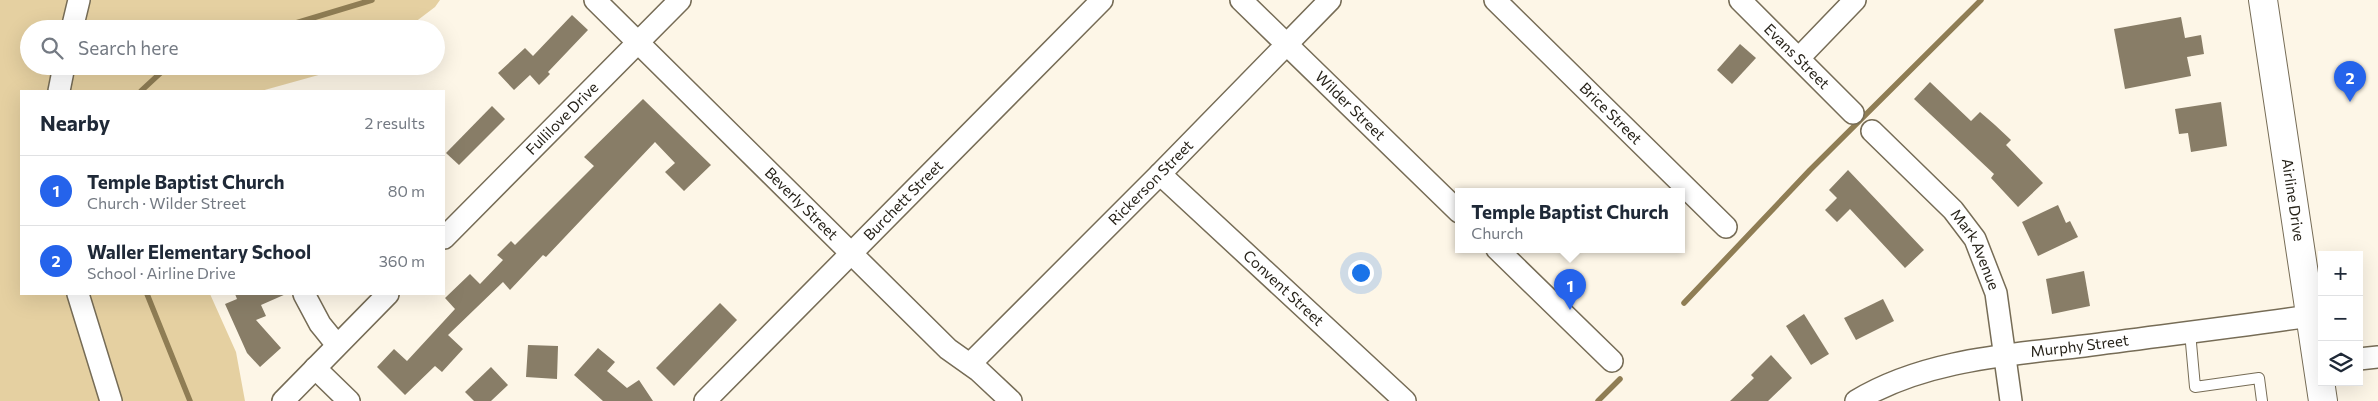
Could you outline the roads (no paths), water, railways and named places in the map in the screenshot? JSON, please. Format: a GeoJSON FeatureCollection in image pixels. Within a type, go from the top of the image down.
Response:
{"type":"FeatureCollection","features":[{"type":"Feature","properties":{"kind":"main road","name":"Airline Drive"},"geometry":{"type":"LineString","coordinates":[[2263,0],[2310,316],[2318,354]]}},
{"type":"Feature","properties":{"kind":"main road","name":"Airline Drive"},"geometry":{"type":"LineString","coordinates":[[2322,386],[2323,401]]}},
{"type":"Feature","properties":{"kind":"street"},"geometry":{"type":"LineString","coordinates":[[74,20],[79,0]]}},
{"type":"Feature","properties":{"kind":"street","name":"Beverly Street"},"geometry":{"type":"LineString","coordinates":[[596,0],[948,349],[970,364],[1011,401]]}},
{"type":"Feature","properties":{"kind":"street","name":"Fullilove Drive"},"geometry":{"type":"LineString","coordinates":[[445,237],[680,0]]}},
{"type":"Feature","properties":{"kind":"street","name":"Burchett Street"},"geometry":{"type":"LineString","coordinates":[[705,401],[1102,0]]}},
{"type":"Feature","properties":{"kind":"street","name":"Wilder Street"},"geometry":{"type":"LineString","coordinates":[[1241,0],[1455,208]]}},
{"type":"Feature","properties":{"kind":"street","name":"Rickerson Street"},"geometry":{"type":"LineString","coordinates":[[970,364],[1330,0]]}},
{"type":"Feature","properties":{"kind":"street","name":"Brice Street"},"geometry":{"type":"LineString","coordinates":[[1495,0],[1726,227]]}},
{"type":"Feature","properties":{"kind":"street","name":"Evans Street"},"geometry":{"type":"LineString","coordinates":[[1740,0],[1854,113]]}},
{"type":"Feature","properties":{"kind":"street"},"geometry":{"type":"LineString","coordinates":[[1799,58],[1855,0]]}},
{"type":"Feature","properties":{"kind":"street"},"geometry":{"type":"LineString","coordinates":[[59,90],[62,75]]}},
{"type":"Feature","properties":{"kind":"street","name":"Mark Avenue"},"geometry":{"type":"LineString","coordinates":[[1872,132],[1953,210],[1975,238],[1996,293],[2011,401]]}},
{"type":"Feature","properties":{"kind":"street","name":"Convent Street"},"geometry":{"type":"LineString","coordinates":[[1160,174],[1405,401]]}},
{"type":"Feature","properties":{"kind":"street"},"geometry":{"type":"LineString","coordinates":[[1501,253],[1612,361]]}},
{"type":"Feature","properties":{"kind":"street"},"geometry":{"type":"LineString","coordinates":[[78,295],[111,401]]}},
{"type":"Feature","properties":{"kind":"street"},"geometry":{"type":"LineString","coordinates":[[305,295],[320,324],[337,345]]}},
{"type":"Feature","properties":{"kind":"street"},"geometry":{"type":"LineString","coordinates":[[283,401],[387,295]]}},
{"type":"Feature","properties":{"kind":"street","name":"Murphy Street"},"geometry":{"type":"LineString","coordinates":[[1856,401],[1874,390],[1905,378],[1946,366],[2004,356],[2310,316]]}},
{"type":"Feature","properties":{"kind":"street"},"geometry":{"type":"LineString","coordinates":[[2363,359],[2378,357]]}},
{"type":"Feature","properties":{"kind":"street"},"geometry":{"type":"LineString","coordinates":[[315,368],[349,401]]}},
{"type":"Feature","properties":{"kind":"lane"},"geometry":{"type":"LineString","coordinates":[[2190,332],[2195,387],[2259,378],[2262,401]]}},
{"type":"Feature","properties":{"kind":"waterway"},"geometry":{"type":"LineString","coordinates":[[306,20],[372,0]]}},
{"type":"Feature","properties":{"kind":"waterway"},"geometry":{"type":"LineString","coordinates":[[1684,303],[1810,170],[1981,0]]}},
{"type":"Feature","properties":{"kind":"waterway"},"geometry":{"type":"LineString","coordinates":[[142,90],[158,75]]}},
{"type":"Feature","properties":{"kind":"waterway"},"geometry":{"type":"LineString","coordinates":[[147,295],[190,401]]}},
{"type":"Feature","properties":{"kind":"waterway"},"geometry":{"type":"LineString","coordinates":[[1598,401],[1620,379]]}},
{"type":"Feature","properties":{"kind":"place","name":"Waller Elementary School"},"geometry":{"type":"Point","coordinates":[2350,102]}},
{"type":"Feature","properties":{"kind":"place","name":"Temple Baptist Church"},"geometry":{"type":"Point","coordinates":[1570,310]}}]}
